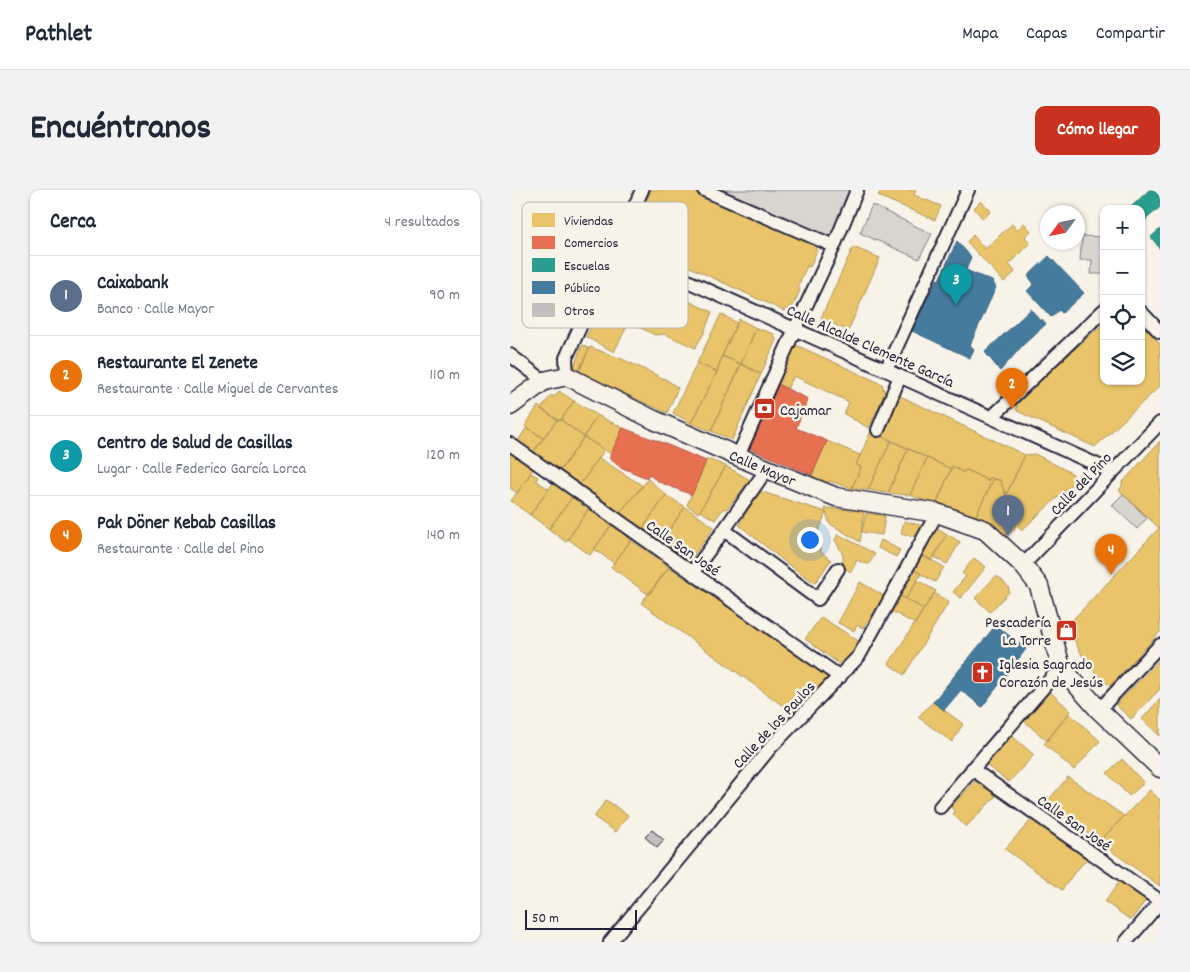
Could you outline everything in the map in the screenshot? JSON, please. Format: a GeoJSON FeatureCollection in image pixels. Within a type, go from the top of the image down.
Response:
{"type":"FeatureCollection","features":[{"type":"Feature","properties":{"kind":"street"},"geometry":{"type":"LineString","coordinates":[[637,202],[642,190]]}},
{"type":"Feature","properties":{"kind":"street"},"geometry":{"type":"LineString","coordinates":[[704,190],[834,246]]}},
{"type":"Feature","properties":{"kind":"street"},"geometry":{"type":"LineString","coordinates":[[738,456],[794,329],[834,246],[857,190]]}},
{"type":"Feature","properties":{"kind":"street"},"geometry":{"type":"LineString","coordinates":[[886,370],[968,190]]}},
{"type":"Feature","properties":{"kind":"street","name":"Calle Alcalde Clemente García"},"geometry":{"type":"LineString","coordinates":[[688,281],[1113,472]]}},
{"type":"Feature","properties":{"kind":"street"},"geometry":{"type":"LineString","coordinates":[[992,417],[1100,314]]}},
{"type":"Feature","properties":{"kind":"street"},"geometry":{"type":"LineString","coordinates":[[1145,316],[1160,332]]}},
{"type":"Feature","properties":{"kind":"street"},"geometry":{"type":"LineString","coordinates":[[510,406],[544,381],[567,376],[566,358],[580,328]]}},
{"type":"Feature","properties":{"kind":"street"},"geometry":{"type":"LineString","coordinates":[[510,355],[544,381]]}},
{"type":"Feature","properties":{"kind":"street","name":"Calle Mayor"},"geometry":{"type":"LineString","coordinates":[[567,376],[654,420],[836,497],[937,513],[985,530],[1023,565],[1039,586],[1061,668]]}},
{"type":"Feature","properties":{"kind":"street"},"geometry":{"type":"LineString","coordinates":[[878,430],[900,376]]}},
{"type":"Feature","properties":{"kind":"street","name":"Calle del Pino"},"geometry":{"type":"LineString","coordinates":[[1023,565],[1160,423]]}},
{"type":"Feature","properties":{"kind":"street","name":"Calle San José"},"geometry":{"type":"LineString","coordinates":[[510,444],[840,677]]}},
{"type":"Feature","properties":{"kind":"street"},"geometry":{"type":"LineString","coordinates":[[692,573],[767,469]]}},
{"type":"Feature","properties":{"kind":"street","name":"Calle de los Paulos"},"geometry":{"type":"LineString","coordinates":[[610,942],[771,747],[859,656],[937,513]]}},
{"type":"Feature","properties":{"kind":"street"},"geometry":{"type":"LineString","coordinates":[[724,530],[818,599],[838,569]]}},
{"type":"Feature","properties":{"kind":"street"},"geometry":{"type":"LineString","coordinates":[[1098,710],[1160,645]]}},
{"type":"Feature","properties":{"kind":"street"},"geometry":{"type":"LineString","coordinates":[[940,806],[1061,668],[1098,710],[1160,768]]}},
{"type":"Feature","properties":{"kind":"street","name":"Calle San José"},"geometry":{"type":"LineString","coordinates":[[972,769],[1160,901]]}},
{"type":"Feature","properties":{"kind":"street"},"geometry":{"type":"LineString","coordinates":[[1126,942],[1160,901]]}},
{"type":"Feature","properties":{"kind":"shaded area"},"geometry":{"type":"Polygon","coordinates":[[[706,190],[857,190],[834,245],[706,190]]]}},
{"type":"Feature","properties":{"kind":"shaded area"},"geometry":{"type":"Polygon","coordinates":[[[872,205],[932,234],[919,259],[860,233],[872,205]]]}},
{"type":"Feature","properties":{"kind":"shaded area"},"geometry":{"type":"Polygon","coordinates":[[[1085,236],[1100,237],[1100,274],[1091,274],[1092,260],[1080,260],[1081,250],[1085,250],[1085,236]]]}},
{"type":"Feature","properties":{"kind":"shaded area"},"geometry":{"type":"Polygon","coordinates":[[[1123,494],[1147,518],[1137,529],[1112,505],[1123,494]]]}},
{"type":"Feature","properties":{"kind":"building: Viviendas"},"geometry":{"type":"Polygon","coordinates":[[[651,190],[699,190],[813,243],[817,250],[810,267],[807,266],[798,286],[800,290],[793,306],[784,311],[688,266],[688,202],[646,202],[651,190]]]}},
{"type":"Feature","properties":{"kind":"building: Viviendas"},"geometry":{"type":"Polygon","coordinates":[[[881,190],[916,190],[914,195],[941,206],[935,220],[878,196],[881,190]]]}},
{"type":"Feature","properties":{"kind":"building: Viviendas"},"geometry":{"type":"Polygon","coordinates":[[[981,201],[991,211],[983,219],[974,208],[981,201]]]}},
{"type":"Feature","properties":{"kind":"building: Viviendas"},"geometry":{"type":"Polygon","coordinates":[[[1024,223],[1031,231],[1025,237],[1030,243],[1009,264],[1015,272],[1004,282],[967,242],[973,235],[985,249],[1012,224],[1017,230],[1024,223]]]}},
{"type":"Feature","properties":{"kind":"building: Viviendas"},"geometry":{"type":"Polygon","coordinates":[[[853,247],[880,258],[848,331],[821,318],[853,247]]]}},
{"type":"Feature","properties":{"kind":"building: Viviendas"},"geometry":{"type":"Polygon","coordinates":[[[688,301],[712,312],[703,335],[695,348],[665,334],[655,335],[641,328],[688,328],[688,301]]]}},
{"type":"Feature","properties":{"kind":"building: Viviendas"},"geometry":{"type":"Polygon","coordinates":[[[721,314],[737,323],[717,372],[697,363],[721,314]]]}},
{"type":"Feature","properties":{"kind":"building: Viviendas"},"geometry":{"type":"Polygon","coordinates":[[[739,319],[756,328],[741,364],[722,356],[739,319]]]}},
{"type":"Feature","properties":{"kind":"building: Viviendas"},"geometry":{"type":"Polygon","coordinates":[[[1100,327],[1100,385],[1145,385],[1145,327],[1160,344],[1160,386],[1095,447],[1017,411],[1016,402],[1100,327]]]}},
{"type":"Feature","properties":{"kind":"building: Viviendas"},"geometry":{"type":"Polygon","coordinates":[[[590,328],[626,328],[614,352],[586,337],[590,328]]]}},
{"type":"Feature","properties":{"kind":"building: Viviendas"},"geometry":{"type":"Polygon","coordinates":[[[756,328],[774,334],[776,340],[761,374],[741,364],[756,328]]]}},
{"type":"Feature","properties":{"kind":"building: Viviendas"},"geometry":{"type":"Polygon","coordinates":[[[583,345],[589,349],[580,370],[574,367],[583,345]]]}},
{"type":"Feature","properties":{"kind":"building: Viviendas"},"geometry":{"type":"Polygon","coordinates":[[[796,345],[882,384],[885,393],[869,428],[844,414],[849,402],[794,376],[787,389],[771,381],[788,348],[796,345]]]}},
{"type":"Feature","properties":{"kind":"building: Viviendas"},"geometry":{"type":"Polygon","coordinates":[[[590,347],[622,359],[667,380],[678,388],[667,413],[578,372],[590,347]]]}},
{"type":"Feature","properties":{"kind":"building: Viviendas"},"geometry":{"type":"Polygon","coordinates":[[[722,356],[741,364],[711,431],[691,423],[717,372],[722,356]]]}},
{"type":"Feature","properties":{"kind":"building: Viviendas"},"geometry":{"type":"Polygon","coordinates":[[[697,363],[717,372],[691,423],[673,413],[697,363]]]}},
{"type":"Feature","properties":{"kind":"building: Viviendas"},"geometry":{"type":"Polygon","coordinates":[[[741,364],[761,374],[732,440],[711,431],[741,364]]]}},
{"type":"Feature","properties":{"kind":"building: Viviendas"},"geometry":{"type":"Polygon","coordinates":[[[559,391],[574,401],[560,421],[541,409],[551,395],[554,397],[559,391]]]}},
{"type":"Feature","properties":{"kind":"building: Viviendas"},"geometry":{"type":"Polygon","coordinates":[[[900,396],[1025,455],[1006,495],[1000,480],[990,477],[988,481],[967,470],[962,472],[952,466],[951,469],[882,436],[900,396]]]}},
{"type":"Feature","properties":{"kind":"building: Viviendas"},"geometry":{"type":"Polygon","coordinates":[[[574,401],[597,415],[584,437],[561,420],[574,401]]]}},
{"type":"Feature","properties":{"kind":"building: Viviendas"},"geometry":{"type":"Polygon","coordinates":[[[538,406],[557,420],[543,438],[525,426],[538,406]]]}},
{"type":"Feature","properties":{"kind":"building: Viviendas"},"geometry":{"type":"Polygon","coordinates":[[[597,415],[623,428],[611,454],[584,437],[597,415]]]}},
{"type":"Feature","properties":{"kind":"building: Viviendas"},"geometry":{"type":"Polygon","coordinates":[[[557,420],[561,420],[584,437],[559,472],[532,454],[557,420]]]}},
{"type":"Feature","properties":{"kind":"building: Viviendas"},"geometry":{"type":"Polygon","coordinates":[[[527,427],[543,438],[532,454],[516,444],[527,427]]]}},
{"type":"Feature","properties":{"kind":"building: Viviendas"},"geometry":{"type":"Polygon","coordinates":[[[871,431],[891,441],[868,490],[852,488],[861,467],[856,465],[871,431]]]}},
{"type":"Feature","properties":{"kind":"building: Viviendas"},"geometry":{"type":"Polygon","coordinates":[[[584,437],[604,450],[579,486],[559,472],[584,437]]]}},
{"type":"Feature","properties":{"kind":"building: Viviendas"},"geometry":{"type":"Polygon","coordinates":[[[827,441],[860,455],[856,465],[861,467],[852,488],[828,481],[826,484],[812,478],[827,441]]]}},
{"type":"Feature","properties":{"kind":"building: Viviendas"},"geometry":{"type":"Polygon","coordinates":[[[891,441],[908,449],[888,493],[868,490],[891,441]]]}},
{"type":"Feature","properties":{"kind":"building: Viviendas"},"geometry":{"type":"Polygon","coordinates":[[[1160,441],[1160,632],[1110,686],[1087,665],[1067,626],[1159,528],[1119,490],[1122,487],[1122,483],[1160,441]]]}},
{"type":"Feature","properties":{"kind":"building: Viviendas"},"geometry":{"type":"Polygon","coordinates":[[[908,449],[927,458],[910,495],[888,493],[908,449]]]}},
{"type":"Feature","properties":{"kind":"building: Viviendas"},"geometry":{"type":"Polygon","coordinates":[[[510,453],[533,469],[517,493],[510,488],[510,453]]]}},
{"type":"Feature","properties":{"kind":"building: Viviendas"},"geometry":{"type":"Polygon","coordinates":[[[1035,454],[1073,474],[1074,482],[1022,530],[1016,524],[1006,495],[1025,455],[1035,454]]]}},
{"type":"Feature","properties":{"kind":"building: Viviendas"},"geometry":{"type":"Polygon","coordinates":[[[599,458],[643,486],[619,514],[579,486],[599,458]]]}},
{"type":"Feature","properties":{"kind":"building: Viviendas"},"geometry":{"type":"Polygon","coordinates":[[[927,458],[951,469],[936,505],[910,495],[927,458]]]}},
{"type":"Feature","properties":{"kind":"building: Viviendas"},"geometry":{"type":"Polygon","coordinates":[[[707,459],[726,466],[698,513],[687,505],[707,459]]]}},
{"type":"Feature","properties":{"kind":"building: Viviendas"},"geometry":{"type":"Polygon","coordinates":[[[726,466],[750,480],[727,509],[724,508],[715,520],[700,511],[726,466]]]}},
{"type":"Feature","properties":{"kind":"building: Viviendas"},"geometry":{"type":"Polygon","coordinates":[[[952,466],[962,472],[967,470],[988,481],[990,477],[993,479],[974,520],[936,505],[952,466]]]}},
{"type":"Feature","properties":{"kind":"building: Viviendas"},"geometry":{"type":"Polygon","coordinates":[[[531,473],[538,477],[536,481],[549,489],[530,515],[511,501],[531,473]]]}},
{"type":"Feature","properties":{"kind":"building: Viviendas"},"geometry":{"type":"Polygon","coordinates":[[[648,479],[666,495],[641,531],[619,514],[648,479]]]}},
{"type":"Feature","properties":{"kind":"building: Viviendas"},"geometry":{"type":"Polygon","coordinates":[[[993,479],[1000,480],[1016,524],[1014,530],[1004,536],[974,520],[993,479]]]}},
{"type":"Feature","properties":{"kind":"building: Viviendas"},"geometry":{"type":"Polygon","coordinates":[[[554,482],[573,496],[549,529],[530,515],[554,482]]]}},
{"type":"Feature","properties":{"kind":"building: Viviendas"},"geometry":{"type":"Polygon","coordinates":[[[759,491],[826,512],[818,533],[819,546],[821,552],[831,560],[815,583],[785,562],[739,525],[759,491]]]}},
{"type":"Feature","properties":{"kind":"building: Viviendas"},"geometry":{"type":"Polygon","coordinates":[[[666,495],[685,507],[661,542],[641,531],[666,495]]]}},
{"type":"Feature","properties":{"kind":"building: Viviendas"},"geometry":{"type":"Polygon","coordinates":[[[573,496],[590,507],[566,542],[549,529],[573,496]]]}},
{"type":"Feature","properties":{"kind":"building: Viviendas"},"geometry":{"type":"Polygon","coordinates":[[[590,507],[613,523],[590,555],[568,539],[590,507]]]}},
{"type":"Feature","properties":{"kind":"building: Viviendas"},"geometry":{"type":"Polygon","coordinates":[[[685,507],[714,527],[689,562],[661,542],[685,507]]]}},
{"type":"Feature","properties":{"kind":"building: Viviendas"},"geometry":{"type":"Polygon","coordinates":[[[825,508],[863,511],[860,542],[829,523],[825,508]]]}},
{"type":"Feature","properties":{"kind":"building: Viviendas"},"geometry":{"type":"Polygon","coordinates":[[[866,513],[885,516],[882,535],[862,532],[866,513]]]}},
{"type":"Feature","properties":{"kind":"building: Viviendas"},"geometry":{"type":"Polygon","coordinates":[[[904,521],[924,526],[916,537],[901,533],[904,521]]]}},
{"type":"Feature","properties":{"kind":"building: Viviendas"},"geometry":{"type":"Polygon","coordinates":[[[613,523],[631,540],[614,563],[594,549],[613,523]]]}},
{"type":"Feature","properties":{"kind":"building: Viviendas"},"geometry":{"type":"Polygon","coordinates":[[[933,525],[947,534],[931,561],[917,552],[933,525]]]}},
{"type":"Feature","properties":{"kind":"building: Viviendas"},"geometry":{"type":"Polygon","coordinates":[[[838,534],[875,554],[869,564],[857,560],[851,572],[843,567],[843,556],[835,540],[838,534]]]}},
{"type":"Feature","properties":{"kind":"building: Viviendas"},"geometry":{"type":"Polygon","coordinates":[[[947,534],[960,542],[947,564],[934,557],[947,534]]]}},
{"type":"Feature","properties":{"kind":"building: Viviendas"},"geometry":{"type":"Polygon","coordinates":[[[631,540],[669,567],[649,595],[611,567],[631,540]]]}},
{"type":"Feature","properties":{"kind":"building: Viviendas"},"geometry":{"type":"Polygon","coordinates":[[[881,540],[900,550],[896,557],[878,548],[881,540]]]}},
{"type":"Feature","properties":{"kind":"building: Viviendas"},"geometry":{"type":"Polygon","coordinates":[[[917,552],[944,567],[935,582],[908,567],[917,552]]]}},
{"type":"Feature","properties":{"kind":"building: Viviendas"},"geometry":{"type":"Polygon","coordinates":[[[974,558],[986,567],[961,598],[953,592],[966,576],[962,573],[974,558]]]}},
{"type":"Feature","properties":{"kind":"building: Viviendas"},"geometry":{"type":"Polygon","coordinates":[[[669,567],[831,677],[793,713],[641,603],[669,567]]]}},
{"type":"Feature","properties":{"kind":"building: Viviendas"},"geometry":{"type":"Polygon","coordinates":[[[909,567],[921,574],[906,599],[895,593],[909,567]]]}},
{"type":"Feature","properties":{"kind":"building: Viviendas"},"geometry":{"type":"Polygon","coordinates":[[[995,577],[999,577],[1009,588],[1009,592],[990,612],[975,598],[995,577]]]}},
{"type":"Feature","properties":{"kind":"building: Viviendas"},"geometry":{"type":"Polygon","coordinates":[[[917,580],[936,591],[924,609],[906,599],[917,580]]]}},
{"type":"Feature","properties":{"kind":"building: Viviendas"},"geometry":{"type":"Polygon","coordinates":[[[860,582],[884,596],[870,621],[867,621],[863,628],[857,625],[854,631],[838,623],[860,582]]]}},
{"type":"Feature","properties":{"kind":"building: Viviendas"},"geometry":{"type":"Polygon","coordinates":[[[934,593],[949,602],[904,675],[889,664],[934,593]]]}},
{"type":"Feature","properties":{"kind":"building: Viviendas"},"geometry":{"type":"Polygon","coordinates":[[[898,595],[924,609],[915,624],[889,610],[898,595]]]}},
{"type":"Feature","properties":{"kind":"building: Viviendas"},"geometry":{"type":"Polygon","coordinates":[[[821,617],[860,642],[842,666],[805,639],[821,617]]]}},
{"type":"Feature","properties":{"kind":"building: Viviendas"},"geometry":{"type":"Polygon","coordinates":[[[1160,659],[1160,689],[1131,719],[1116,705],[1160,659]]]}},
{"type":"Feature","properties":{"kind":"building: Viviendas"},"geometry":{"type":"Polygon","coordinates":[[[1048,690],[1071,711],[1047,741],[1024,721],[1048,690]]]}},
{"type":"Feature","properties":{"kind":"building: Viviendas"},"geometry":{"type":"Polygon","coordinates":[[[1160,699],[1160,736],[1142,719],[1160,699]]]}},
{"type":"Feature","properties":{"kind":"building: Viviendas"},"geometry":{"type":"Polygon","coordinates":[[[933,702],[963,724],[952,742],[918,717],[933,702]]]}},
{"type":"Feature","properties":{"kind":"building: Viviendas"},"geometry":{"type":"Polygon","coordinates":[[[1069,713],[1100,741],[1074,770],[1044,744],[1069,713]]]}},
{"type":"Feature","properties":{"kind":"building: Viviendas"},"geometry":{"type":"Polygon","coordinates":[[[1011,735],[1034,755],[1009,782],[986,765],[1011,735]]]}},
{"type":"Feature","properties":{"kind":"building: Viviendas"},"geometry":{"type":"Polygon","coordinates":[[[1122,759],[1144,783],[1129,796],[1107,773],[1122,759]]]}},
{"type":"Feature","properties":{"kind":"building: Viviendas"},"geometry":{"type":"Polygon","coordinates":[[[1068,777],[1124,816],[1099,842],[1046,803],[1068,777]]]}},
{"type":"Feature","properties":{"kind":"building: Viviendas"},"geometry":{"type":"Polygon","coordinates":[[[977,779],[996,796],[966,827],[953,814],[955,812],[951,807],[977,779]]]}},
{"type":"Feature","properties":{"kind":"building: Viviendas"},"geometry":{"type":"Polygon","coordinates":[[[1150,790],[1160,800],[1160,886],[1099,842],[1150,790]]]}},
{"type":"Feature","properties":{"kind":"building: Viviendas"},"geometry":{"type":"Polygon","coordinates":[[[606,800],[628,815],[616,832],[594,817],[606,800]]]}},
{"type":"Feature","properties":{"kind":"building: Viviendas"},"geometry":{"type":"Polygon","coordinates":[[[1033,818],[1089,857],[1062,890],[1005,849],[1033,818]]]}},
{"type":"Feature","properties":{"kind":"building: Viviendas"},"geometry":{"type":"Polygon","coordinates":[[[1122,878],[1149,896],[1131,920],[1105,902],[1122,878]]]}},
{"type":"Feature","properties":{"kind":"building: Comercios"},"geometry":{"type":"Polygon","coordinates":[[[771,381],[808,399],[796,428],[827,441],[812,475],[746,447],[771,381]]]}},
{"type":"Feature","properties":{"kind":"building: Comercios"},"geometry":{"type":"Polygon","coordinates":[[[623,428],[706,461],[692,495],[659,482],[648,474],[647,478],[620,467],[609,458],[623,428]]]}},
{"type":"Feature","properties":{"kind":"building: Escuelas"},"geometry":{"type":"Polygon","coordinates":[[[1149,190],[1160,190],[1160,207],[1145,220],[1145,205],[1133,205],[1149,190]]]}},
{"type":"Feature","properties":{"kind":"building: Escuelas"},"geometry":{"type":"Polygon","coordinates":[[[1160,229],[1160,249],[1151,237],[1160,229]]]}},
{"type":"Feature","properties":{"kind":"building: Público"},"geometry":{"type":"Polygon","coordinates":[[[957,241],[971,257],[966,270],[992,281],[996,287],[970,345],[974,349],[970,358],[912,331],[957,241]]]}},
{"type":"Feature","properties":{"kind":"building: Público"},"geometry":{"type":"Polygon","coordinates":[[[1049,256],[1084,293],[1062,313],[1059,310],[1051,317],[1027,291],[1034,284],[1028,276],[1049,256]]]}},
{"type":"Feature","properties":{"kind":"building: Público"},"geometry":{"type":"Polygon","coordinates":[[[1031,309],[1040,321],[1042,319],[1046,324],[1023,345],[1000,371],[985,352],[1031,309]]]}},
{"type":"Feature","properties":{"kind":"building: Público","name":"Iglesia Sagrado Corazón de Jesús"},"geometry":{"type":"Polygon","coordinates":[[[996,625],[1026,649],[982,707],[961,690],[944,710],[933,702],[996,625]]]}},
{"type":"Feature","properties":{"kind":"building: Otros"},"geometry":{"type":"Polygon","coordinates":[[[652,830],[664,840],[657,848],[645,837],[652,830]]]}},
{"type":"Feature","properties":{"kind":"place","name":"Centro de Salud de Casillas"},"geometry":{"type":"Point","coordinates":[956,305]}},
{"type":"Feature","properties":{"kind":"place","name":"Cajamar"},"geometry":{"type":"Point","coordinates":[764,409]}},
{"type":"Feature","properties":{"kind":"place","name":"Restaurante El Zenete"},"geometry":{"type":"Point","coordinates":[1012,409]}},
{"type":"Feature","properties":{"kind":"place","name":"Caixabank"},"geometry":{"type":"Point","coordinates":[1008,536]}},
{"type":"Feature","properties":{"kind":"place","name":"Pak Döner Kebab Casillas"},"geometry":{"type":"Point","coordinates":[1111,575]}},
{"type":"Feature","properties":{"kind":"place","name":"Pescadería La Torre"},"geometry":{"type":"Point","coordinates":[1067,630]}},
{"type":"Feature","properties":{"kind":"place","name":"Iglesia Sagrado Corazón de Jesús"},"geometry":{"type":"Point","coordinates":[983,672]}}]}
